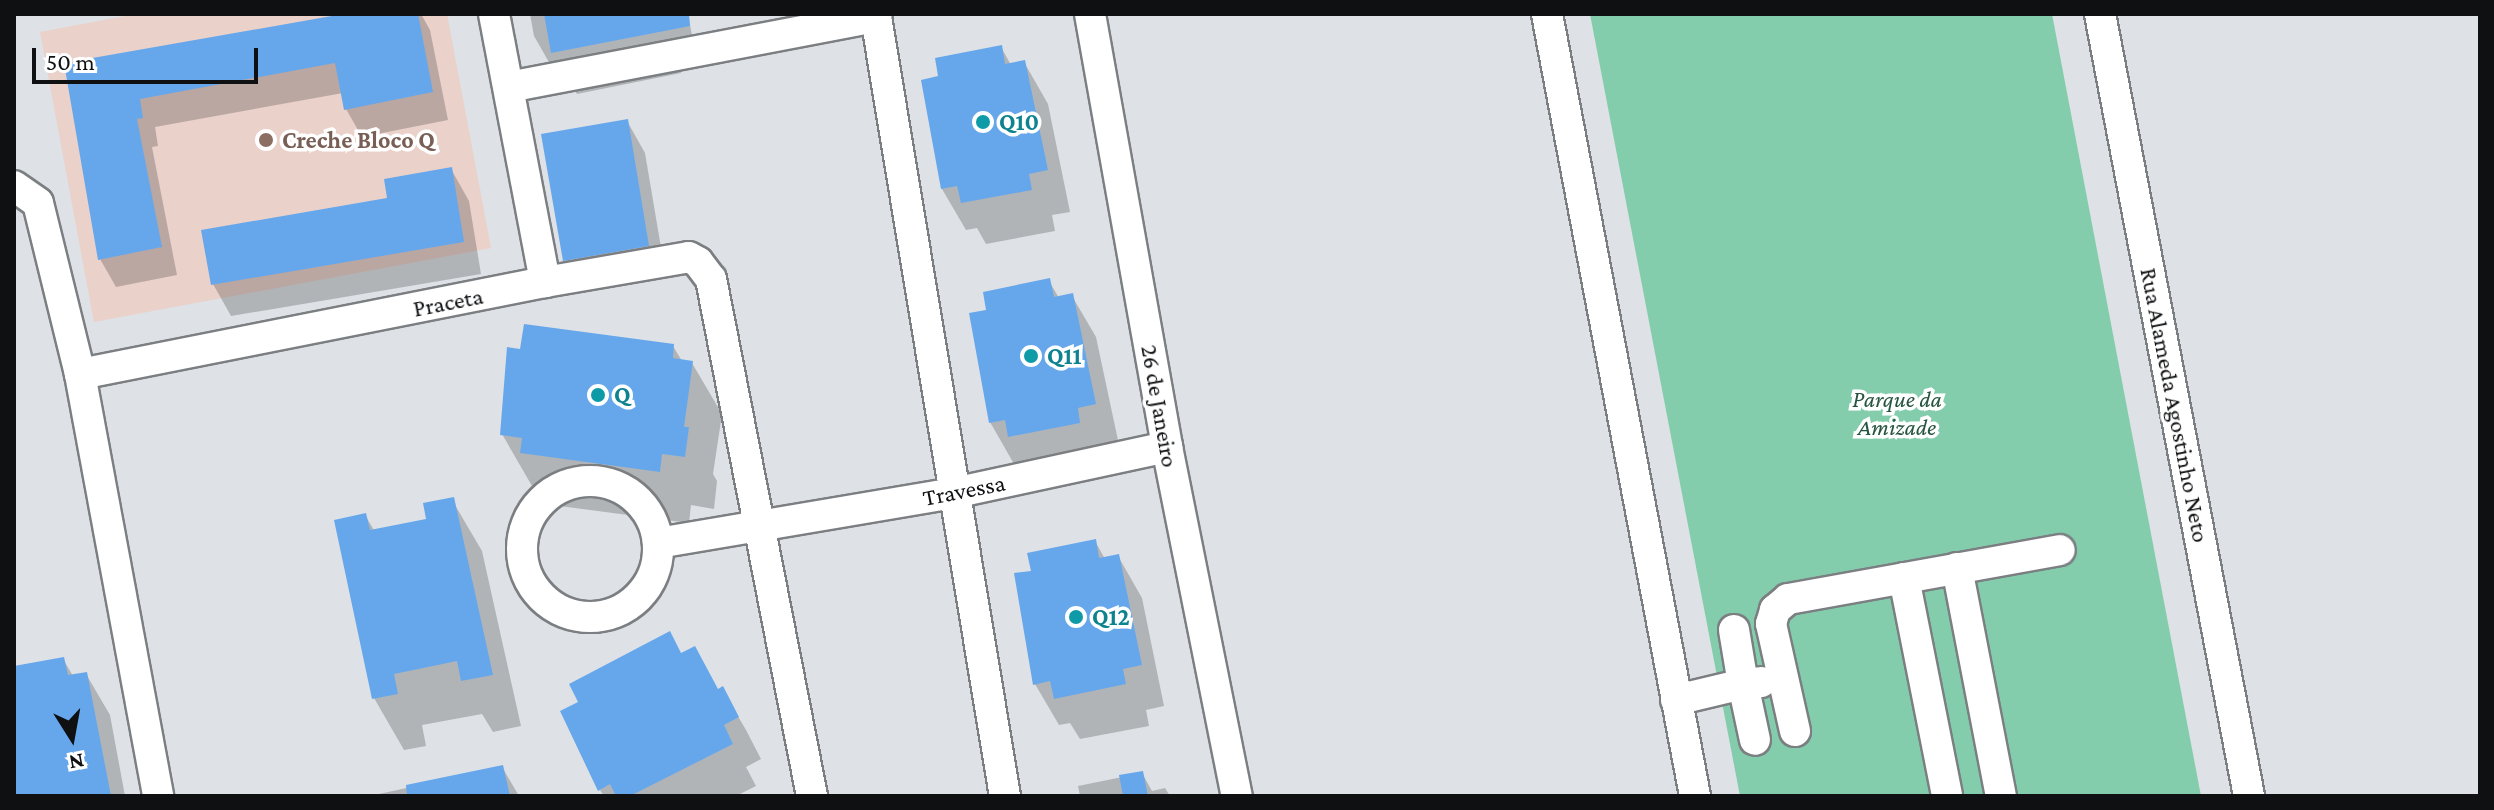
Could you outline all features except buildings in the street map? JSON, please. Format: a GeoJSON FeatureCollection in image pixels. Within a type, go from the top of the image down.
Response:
{"type":"FeatureCollection","features":[{"type":"Feature","properties":{"kind":"street"},"geometry":{"type":"LineString","coordinates":[[494,14],[545,282]]}},
{"type":"Feature","properties":{"kind":"street","name":"26 de Janeiro"},"geometry":{"type":"LineString","coordinates":[[1090,14],[1167,447],[1237,796]]}},
{"type":"Feature","properties":{"kind":"street"},"geometry":{"type":"LineString","coordinates":[[1547,14],[1695,796]]}},
{"type":"Feature","properties":{"kind":"street","name":"Rua Alameda Agostinho Neto"},"geometry":{"type":"LineString","coordinates":[[2100,14],[2249,796]]}},
{"type":"Feature","properties":{"kind":"street"},"geometry":{"type":"LineString","coordinates":[[509,87],[876,17],[1005,796]]}},
{"type":"Feature","properties":{"kind":"street"},"geometry":{"type":"LineString","coordinates":[[14,186],[38,203],[80,374],[158,796]]}},
{"type":"Feature","properties":{"kind":"street","name":"Praceta"},"geometry":{"type":"LineString","coordinates":[[80,374],[545,282],[689,257],[704,266],[711,279],[812,796]]}},
{"type":"Feature","properties":{"kind":"street","name":"Travessa"},"geometry":{"type":"LineString","coordinates":[[658,543],[954,493],[1167,447]]}},
{"type":"Feature","properties":{"kind":"street"},"geometry":{"type":"LineString","coordinates":[[575,483],[606,483],[628,493],[652,520],[658,543],[655,571],[644,592],[619,611],[596,617],[572,615],[550,605],[531,585],[523,563],[522,537],[531,514],[553,492],[575,483]]}},
{"type":"Feature","properties":{"kind":"street"},"geometry":{"type":"LineString","coordinates":[[1795,731],[1771,624],[1775,610],[1788,599],[2060,550]]}},
{"type":"Feature","properties":{"kind":"street"},"geometry":{"type":"LineString","coordinates":[[1957,568],[2001,796]]}},
{"type":"Feature","properties":{"kind":"street"},"geometry":{"type":"LineString","coordinates":[[1904,578],[1947,796]]}},
{"type":"Feature","properties":{"kind":"street"},"geometry":{"type":"LineString","coordinates":[[1734,630],[1755,740]]}},
{"type":"Feature","properties":{"kind":"street"},"geometry":{"type":"LineString","coordinates":[[1676,700],[1743,684],[1783,680]]}},
{"type":"Feature","properties":{"kind":"street"},"geometry":{"type":"LineString","coordinates":[[1933,717],[1984,709]]}},
{"type":"Feature","properties":{"kind":"shaded area","name":"Creche Bloco Q"},"geometry":{"type":"Polygon","coordinates":[[[135,14],[447,14],[491,248],[94,322],[40,32],[135,14]]]}},
{"type":"Feature","properties":{"kind":"green space","name":"Parque da Amizade"},"geometry":{"type":"Polygon","coordinates":[[[1590,14],[2052,14],[2201,796],[1740,796],[1590,14]]]}},
{"type":"Feature","properties":{"kind":"place","name":"Q10"},"geometry":{"type":"Point","coordinates":[983,122]}},
{"type":"Feature","properties":{"kind":"place","name":"Creche Bloco Q"},"geometry":{"type":"Point","coordinates":[266,140]}},
{"type":"Feature","properties":{"kind":"place","name":"Q11"},"geometry":{"type":"Point","coordinates":[1031,356]}},
{"type":"Feature","properties":{"kind":"place","name":"Q"},"geometry":{"type":"Point","coordinates":[598,395]}},
{"type":"Feature","properties":{"kind":"place","name":"Q12"},"geometry":{"type":"Point","coordinates":[1076,617]}}]}
